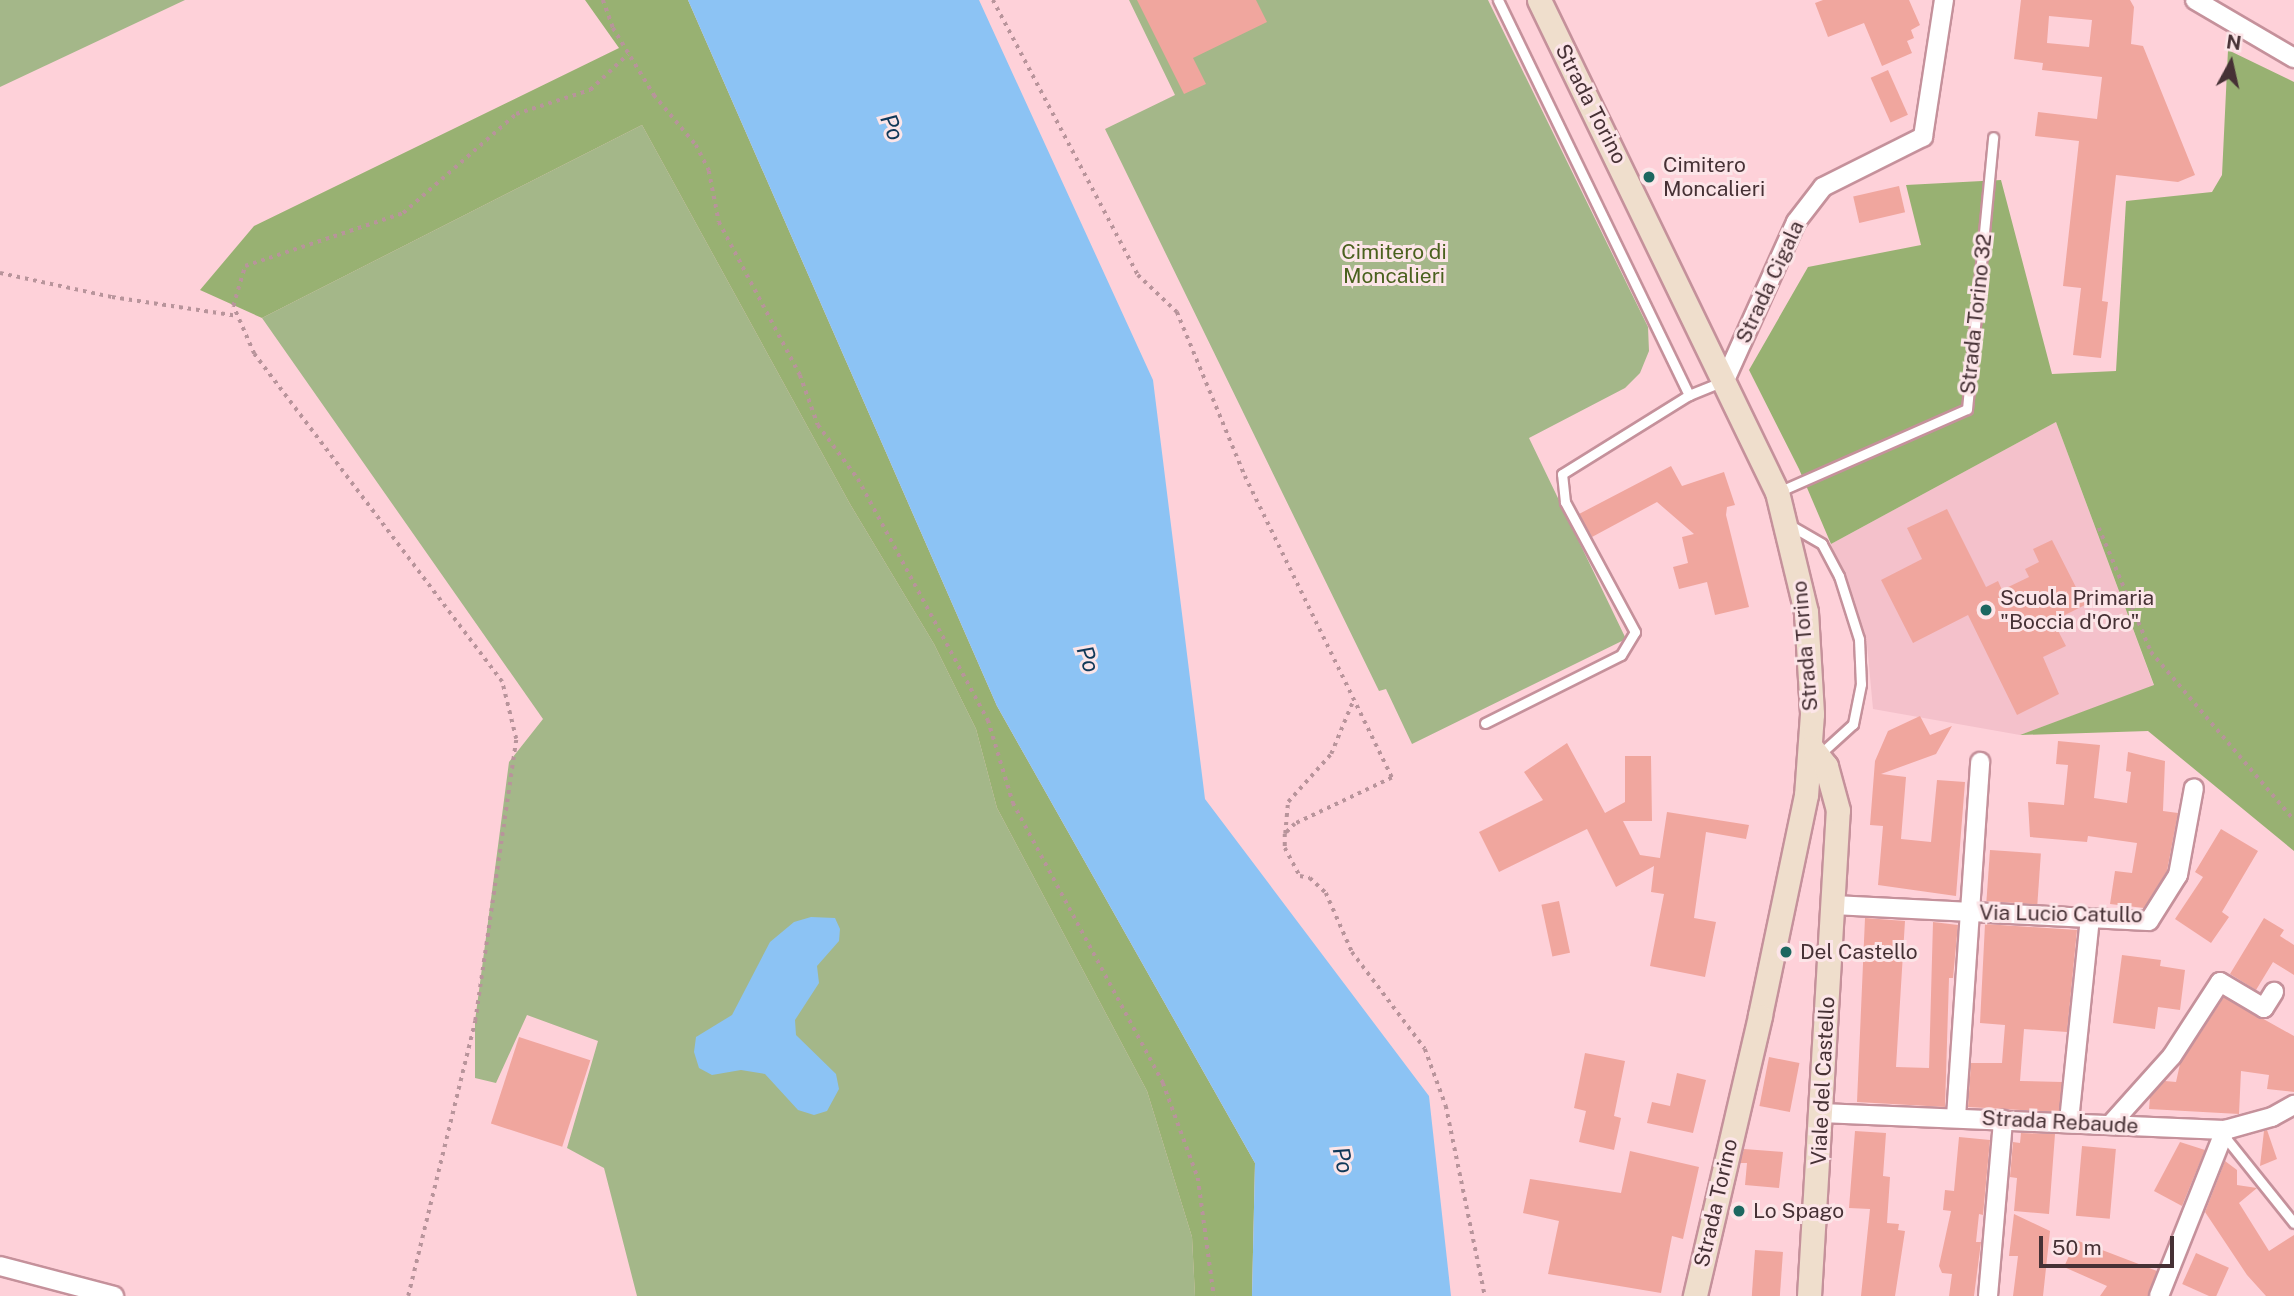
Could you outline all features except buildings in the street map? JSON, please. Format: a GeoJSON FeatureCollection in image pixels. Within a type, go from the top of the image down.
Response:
{"type":"FeatureCollection","features":[{"type":"Feature","properties":{"kind":"main road","name":"Strada Torino"},"geometry":{"type":"LineString","coordinates":[[1538,0],[1777,492],[1806,612],[1813,755],[1760,1016],[1695,1296]]}},
{"type":"Feature","properties":{"kind":"main road","name":"Viale del Castello"},"geometry":{"type":"LineString","coordinates":[[1809,1296],[1838,810],[1835,787],[1813,755]]}},
{"type":"Feature","properties":{"kind":"street","name":"Strada Cigala"},"geometry":{"type":"LineString","coordinates":[[1724,380],[1796,222],[1823,187],[1923,137],[1944,0]]}},
{"type":"Feature","properties":{"kind":"street"},"geometry":{"type":"LineString","coordinates":[[2195,0],[2294,58]]}},
{"type":"Feature","properties":{"kind":"street"},"geometry":{"type":"LineString","coordinates":[[1956,1117],[1980,762]]}},
{"type":"Feature","properties":{"kind":"street","name":"Via Lucio Catullo"},"geometry":{"type":"LineString","coordinates":[[1833,905],[2149,921],[2178,875],[2194,788]]}},
{"type":"Feature","properties":{"kind":"street"},"geometry":{"type":"LineString","coordinates":[[2069,1121],[2090,919]]}},
{"type":"Feature","properties":{"kind":"street"},"geometry":{"type":"LineString","coordinates":[[2111,1124],[2172,1056],[2220,982],[2264,1008],[2274,992]]}},
{"type":"Feature","properties":{"kind":"street","name":"Strada Rebaude"},"geometry":{"type":"LineString","coordinates":[[1821,1112],[2069,1121],[2225,1133],[2272,1117],[2294,1105]]}},
{"type":"Feature","properties":{"kind":"street"},"geometry":{"type":"LineString","coordinates":[[1988,1296],[2003,1120]]}},
{"type":"Feature","properties":{"kind":"street"},"geometry":{"type":"LineString","coordinates":[[2159,1296],[2225,1133]]}},
{"type":"Feature","properties":{"kind":"street"},"geometry":{"type":"LineString","coordinates":[[0,1266],[114,1296]]}},
{"type":"Feature","properties":{"kind":"lane"},"geometry":{"type":"LineString","coordinates":[[1498,0],[1689,394]]}},
{"type":"Feature","properties":{"kind":"lane","name":"Strada Torino 32"},"geometry":{"type":"LineString","coordinates":[[1777,492],[1967,410],[1993,137]]}},
{"type":"Feature","properties":{"kind":"lane"},"geometry":{"type":"LineString","coordinates":[[1485,723],[1621,655],[1635,632],[1565,502],[1562,474],[1689,394],[1724,380]]}},
{"type":"Feature","properties":{"kind":"lane"},"geometry":{"type":"LineString","coordinates":[[1786,523],[1822,544],[1839,576],[1859,639],[1861,684],[1853,724],[1813,755]]}},
{"type":"Feature","properties":{"kind":"lane"},"geometry":{"type":"LineString","coordinates":[[2225,1133],[2294,1223]]}},
{"type":"Feature","properties":{"kind":"path"},"geometry":{"type":"LineString","coordinates":[[603,0],[628,54],[654,95],[696,145],[709,171],[719,222],[800,375],[818,425],[858,479],[988,720],[1013,803],[1163,1083],[1198,1178],[1214,1296]]}},
{"type":"Feature","properties":{"kind":"path"},"geometry":{"type":"LineString","coordinates":[[993,0],[1138,275],[1177,312],[1245,476],[1392,778],[1295,824],[1285,834]]}},
{"type":"Feature","properties":{"kind":"path"},"geometry":{"type":"LineString","coordinates":[[408,1296],[475,1021],[516,739],[502,682],[254,354],[233,306],[245,265],[403,214],[516,114],[590,90],[628,54]]}},
{"type":"Feature","properties":{"kind":"path"},"geometry":{"type":"LineString","coordinates":[[0,273],[112,297],[237,316]]}},
{"type":"Feature","properties":{"kind":"path"},"geometry":{"type":"LineString","coordinates":[[2099,528],[2151,652],[2294,820]]}},
{"type":"Feature","properties":{"kind":"path"},"geometry":{"type":"LineString","coordinates":[[1354,700],[1331,754],[1288,802],[1285,848],[1300,876],[1310,878],[1326,893],[1352,951],[1425,1049],[1446,1106],[1485,1296]]}},
{"type":"Feature","properties":{"kind":"shaded area"},"geometry":{"type":"Polygon","coordinates":[[[2056,422],[2154,686],[2020,735],[1873,709],[1867,644],[1831,544],[2056,422]]]}},
{"type":"Feature","properties":{"kind":"green space"},"geometry":{"type":"Polygon","coordinates":[[[0,0],[185,0],[0,87],[0,0]]]}},
{"type":"Feature","properties":{"kind":"green space"},"geometry":{"type":"Polygon","coordinates":[[[585,0],[688,0],[997,706],[1255,1163],[1252,1296],[1195,1296],[1192,1237],[1147,1091],[997,808],[976,729],[934,644],[850,504],[642,125],[262,318],[200,290],[254,226],[619,48],[585,0]]]}},
{"type":"Feature","properties":{"kind":"green space","name":"Cimitero di Moncalieri"},"geometry":{"type":"Polygon","coordinates":[[[1129,0],[1488,0],[1648,327],[1649,351],[1640,373],[1625,388],[1529,438],[1626,639],[1412,744],[1386,689],[1379,691],[1105,129],[1175,95],[1129,0]]]}},
{"type":"Feature","properties":{"kind":"green space"},"geometry":{"type":"Polygon","coordinates":[[[2228,50],[2294,82],[2294,851],[2148,731],[2020,735],[2154,685],[2056,422],[1831,544],[1799,469],[1749,370],[1808,267],[1921,245],[1906,185],[2001,180],[2052,374],[2116,371],[2126,201],[2212,192],[2222,175],[2228,50]]]}},
{"type":"Feature","properties":{"kind":"green space"},"geometry":{"type":"Polygon","coordinates":[[[642,125],[850,504],[934,644],[976,729],[997,808],[1147,1091],[1192,1237],[1195,1296],[637,1296],[604,1168],[567,1148],[598,1041],[527,1015],[496,1083],[475,1078],[475,1021],[509,762],[543,719],[262,318],[642,125]]]}},
{"type":"Feature","properties":{"kind":"water","name":"Po"},"geometry":{"type":"Polygon","coordinates":[[[688,0],[979,0],[1153,380],[1205,799],[1429,1096],[1451,1296],[1252,1296],[1255,1163],[997,706],[688,0]]]}},
{"type":"Feature","properties":{"kind":"water"},"geometry":{"type":"Polygon","coordinates":[[[811,917],[835,918],[840,929],[839,941],[817,966],[819,983],[795,1020],[796,1035],[836,1074],[839,1089],[827,1111],[814,1115],[798,1110],[765,1074],[741,1070],[712,1075],[699,1068],[694,1052],[696,1037],[732,1015],[770,942],[794,922],[811,917]]]}},
{"type":"Feature","properties":{"kind":"place","name":"Cimitero Moncalieri"},"geometry":{"type":"Point","coordinates":[1649,177]}},
{"type":"Feature","properties":{"kind":"place","name":"Scuola Primaria \"Boccia d'Oro\""},"geometry":{"type":"Point","coordinates":[1986,610]}},
{"type":"Feature","properties":{"kind":"place","name":"Del Castello"},"geometry":{"type":"Point","coordinates":[1786,952]}},
{"type":"Feature","properties":{"kind":"place","name":"Lo Spago"},"geometry":{"type":"Point","coordinates":[1739,1211]}}]}
